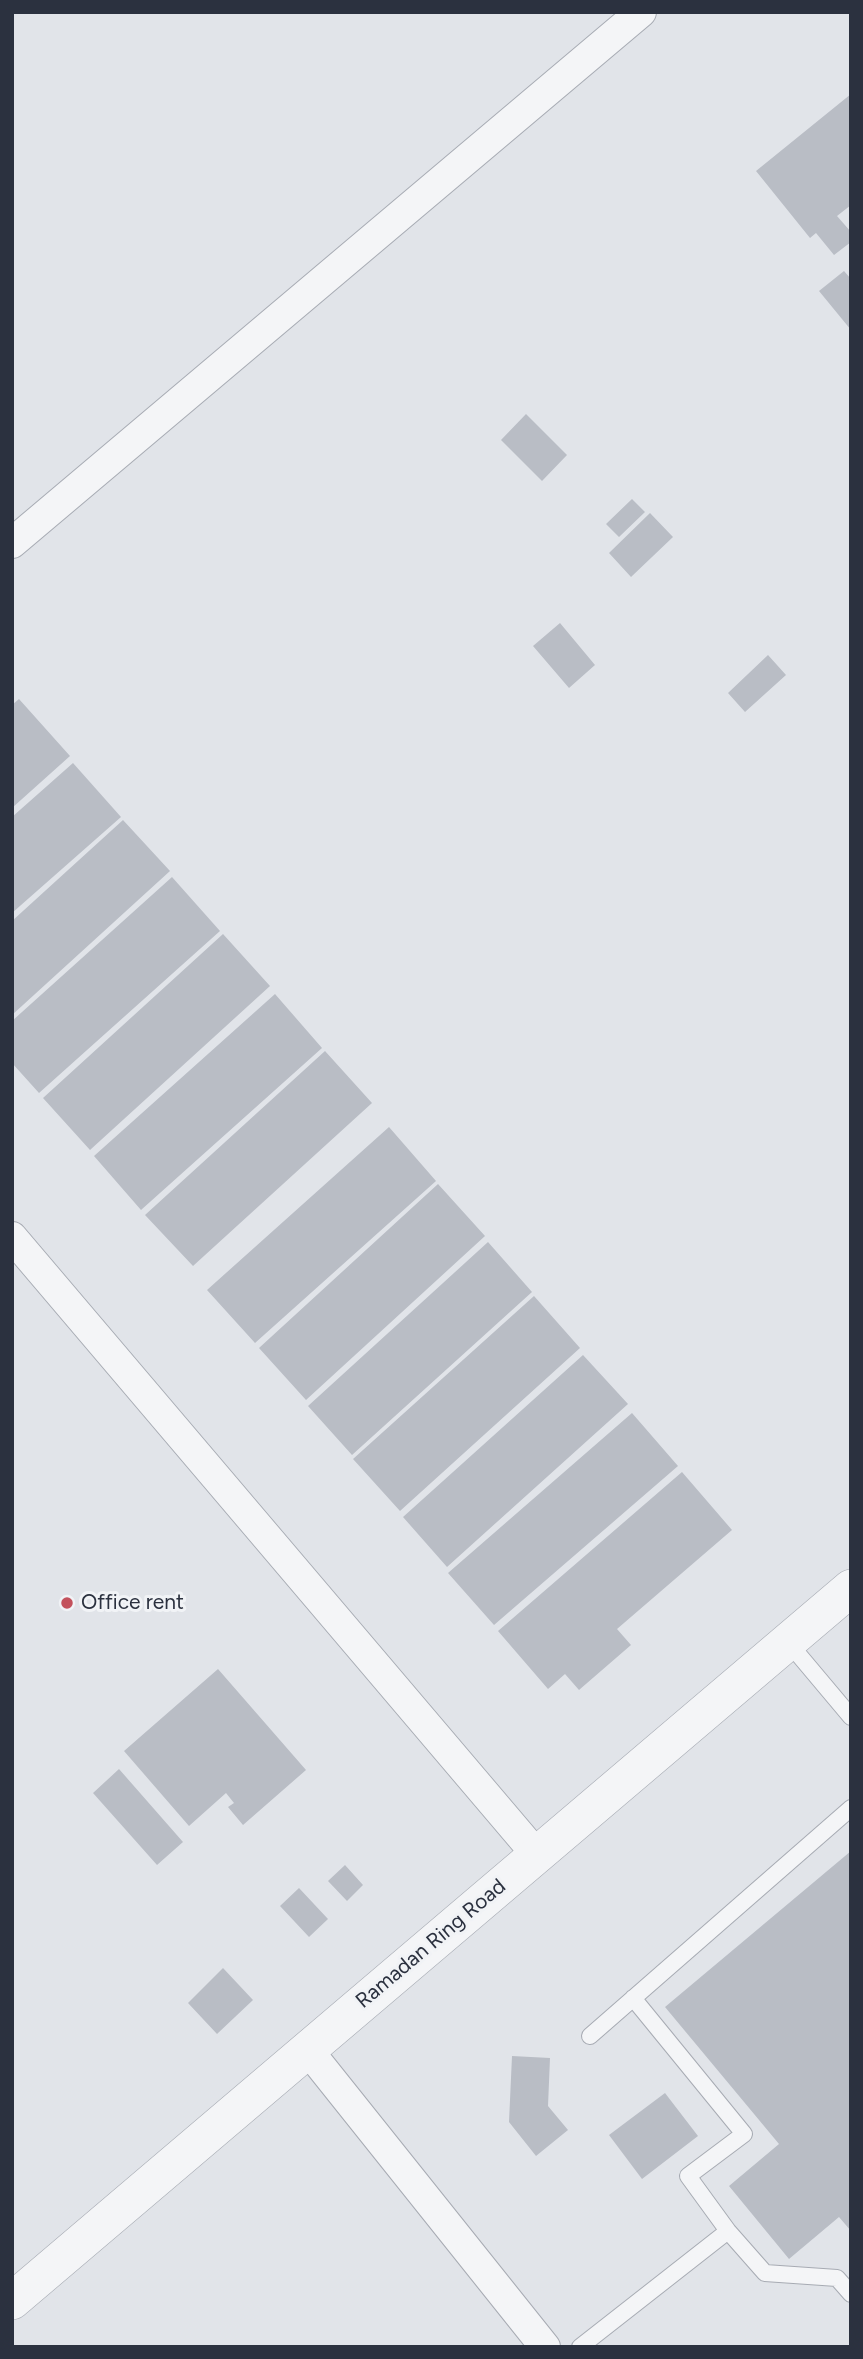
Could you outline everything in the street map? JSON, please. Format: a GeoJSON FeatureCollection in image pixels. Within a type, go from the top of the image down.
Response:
{"type":"FeatureCollection","features":[{"type":"Feature","properties":{"kind":"street"},"geometry":{"type":"LineString","coordinates":[[12,543],[641,12]]}},
{"type":"Feature","properties":{"kind":"street"},"geometry":{"type":"LineString","coordinates":[[12,1237],[537,1854]]}},
{"type":"Feature","properties":{"kind":"street","name":"Ramadan Ring Road"},"geometry":{"type":"LineString","coordinates":[[12,2301],[851,1588]]}},
{"type":"Feature","properties":{"kind":"street"},"geometry":{"type":"LineString","coordinates":[[307,2049],[545,2347]]}},
{"type":"Feature","properties":{"kind":"lane"},"geometry":{"type":"LineString","coordinates":[[788,1642],[851,1717]]}},
{"type":"Feature","properties":{"kind":"lane"},"geometry":{"type":"LineString","coordinates":[[590,2036],[851,1808]]}},
{"type":"Feature","properties":{"kind":"lane"},"geometry":{"type":"LineString","coordinates":[[633,1998],[744,2134],[688,2176],[728,2231],[765,2273],[837,2278],[851,2294]]}},
{"type":"Feature","properties":{"kind":"lane"},"geometry":{"type":"LineString","coordinates":[[580,2347],[728,2231]]}},
{"type":"Feature","properties":{"kind":"building"},"geometry":{"type":"Polygon","coordinates":[[[851,94],[851,205],[837,216],[851,232],[851,242],[834,255],[816,233],[810,238],[756,171],[851,94]]]}},
{"type":"Feature","properties":{"kind":"building"},"geometry":{"type":"Polygon","coordinates":[[[844,271],[851,279],[851,330],[819,291],[844,271]]]}},
{"type":"Feature","properties":{"kind":"building"},"geometry":{"type":"Polygon","coordinates":[[[526,414],[567,455],[542,481],[501,440],[526,414]]]}},
{"type":"Feature","properties":{"kind":"building"},"geometry":{"type":"Polygon","coordinates":[[[632,499],[645,512],[619,537],[606,524],[632,499]]]}},
{"type":"Feature","properties":{"kind":"building"},"geometry":{"type":"Polygon","coordinates":[[[650,513],[673,537],[631,577],[609,553],[650,513]]]}},
{"type":"Feature","properties":{"kind":"building"},"geometry":{"type":"Polygon","coordinates":[[[560,623],[595,665],[569,688],[533,646],[560,623]]]}},
{"type":"Feature","properties":{"kind":"building"},"geometry":{"type":"Polygon","coordinates":[[[768,655],[786,675],[745,712],[728,693],[768,655]]]}},
{"type":"Feature","properties":{"kind":"building"},"geometry":{"type":"Polygon","coordinates":[[[19,699],[70,756],[12,808],[12,705],[19,699]]]}},
{"type":"Feature","properties":{"kind":"building"},"geometry":{"type":"Polygon","coordinates":[[[73,763],[121,817],[12,913],[12,817],[73,763]]]}},
{"type":"Feature","properties":{"kind":"building"},"geometry":{"type":"Polygon","coordinates":[[[123,820],[170,871],[12,1015],[12,921],[123,820]]]}},
{"type":"Feature","properties":{"kind":"building"},"geometry":{"type":"Polygon","coordinates":[[[172,877],[220,931],[39,1093],[12,1063],[12,1021],[172,877]]]}},
{"type":"Feature","properties":{"kind":"building"},"geometry":{"type":"Polygon","coordinates":[[[223,934],[270,986],[90,1150],[43,1098],[223,934]]]}},
{"type":"Feature","properties":{"kind":"building"},"geometry":{"type":"Polygon","coordinates":[[[275,994],[322,1048],[141,1210],[94,1156],[275,994]]]}},
{"type":"Feature","properties":{"kind":"building"},"geometry":{"type":"Polygon","coordinates":[[[325,1051],[372,1103],[193,1266],[145,1215],[325,1051]]]}},
{"type":"Feature","properties":{"kind":"building"},"geometry":{"type":"Polygon","coordinates":[[[389,1127],[436,1181],[255,1343],[207,1290],[389,1127]]]}},
{"type":"Feature","properties":{"kind":"building"},"geometry":{"type":"Polygon","coordinates":[[[438,1184],[485,1236],[306,1400],[259,1348],[438,1184]]]}},
{"type":"Feature","properties":{"kind":"building"},"geometry":{"type":"Polygon","coordinates":[[[488,1242],[532,1292],[352,1455],[308,1406],[488,1242]]]}},
{"type":"Feature","properties":{"kind":"building"},"geometry":{"type":"Polygon","coordinates":[[[534,1296],[580,1348],[400,1511],[353,1459],[534,1296]]]}},
{"type":"Feature","properties":{"kind":"building"},"geometry":{"type":"Polygon","coordinates":[[[583,1355],[628,1404],[447,1567],[403,1517],[583,1355]]]}},
{"type":"Feature","properties":{"kind":"building"},"geometry":{"type":"Polygon","coordinates":[[[632,1413],[678,1466],[494,1625],[448,1573],[632,1413]]]}},
{"type":"Feature","properties":{"kind":"building"},"geometry":{"type":"Polygon","coordinates":[[[682,1472],[732,1530],[617,1629],[631,1645],[579,1690],[565,1674],[548,1689],[498,1631],[682,1472]]]}},
{"type":"Feature","properties":{"kind":"building"},"geometry":{"type":"Polygon","coordinates":[[[218,1669],[306,1770],[243,1825],[228,1807],[234,1803],[226,1793],[189,1826],[124,1751],[218,1669]]]}},
{"type":"Feature","properties":{"kind":"building"},"geometry":{"type":"Polygon","coordinates":[[[119,1769],[183,1842],[157,1865],[93,1793],[119,1769]]]}},
{"type":"Feature","properties":{"kind":"building"},"geometry":{"type":"Polygon","coordinates":[[[851,1851],[851,2231],[839,2217],[789,2259],[729,2186],[779,2144],[665,2007],[851,1851]]]}},
{"type":"Feature","properties":{"kind":"building"},"geometry":{"type":"Polygon","coordinates":[[[345,1865],[363,1885],[347,1901],[328,1881],[345,1865]]]}},
{"type":"Feature","properties":{"kind":"building"},"geometry":{"type":"Polygon","coordinates":[[[299,1888],[328,1919],[309,1937],[280,1906],[299,1888]]]}},
{"type":"Feature","properties":{"kind":"building"},"geometry":{"type":"Polygon","coordinates":[[[223,1968],[253,2000],[217,2034],[188,2003],[223,1968]]]}},
{"type":"Feature","properties":{"kind":"building"},"geometry":{"type":"Polygon","coordinates":[[[512,2056],[550,2058],[548,2106],[568,2130],[536,2156],[509,2122],[512,2056]]]}},
{"type":"Feature","properties":{"kind":"building"},"geometry":{"type":"Polygon","coordinates":[[[665,2093],[698,2136],[642,2179],[609,2135],[665,2093]]]}},
{"type":"Feature","properties":{"kind":"place","name":"Office rent"},"geometry":{"type":"Point","coordinates":[67,1603]}}]}
